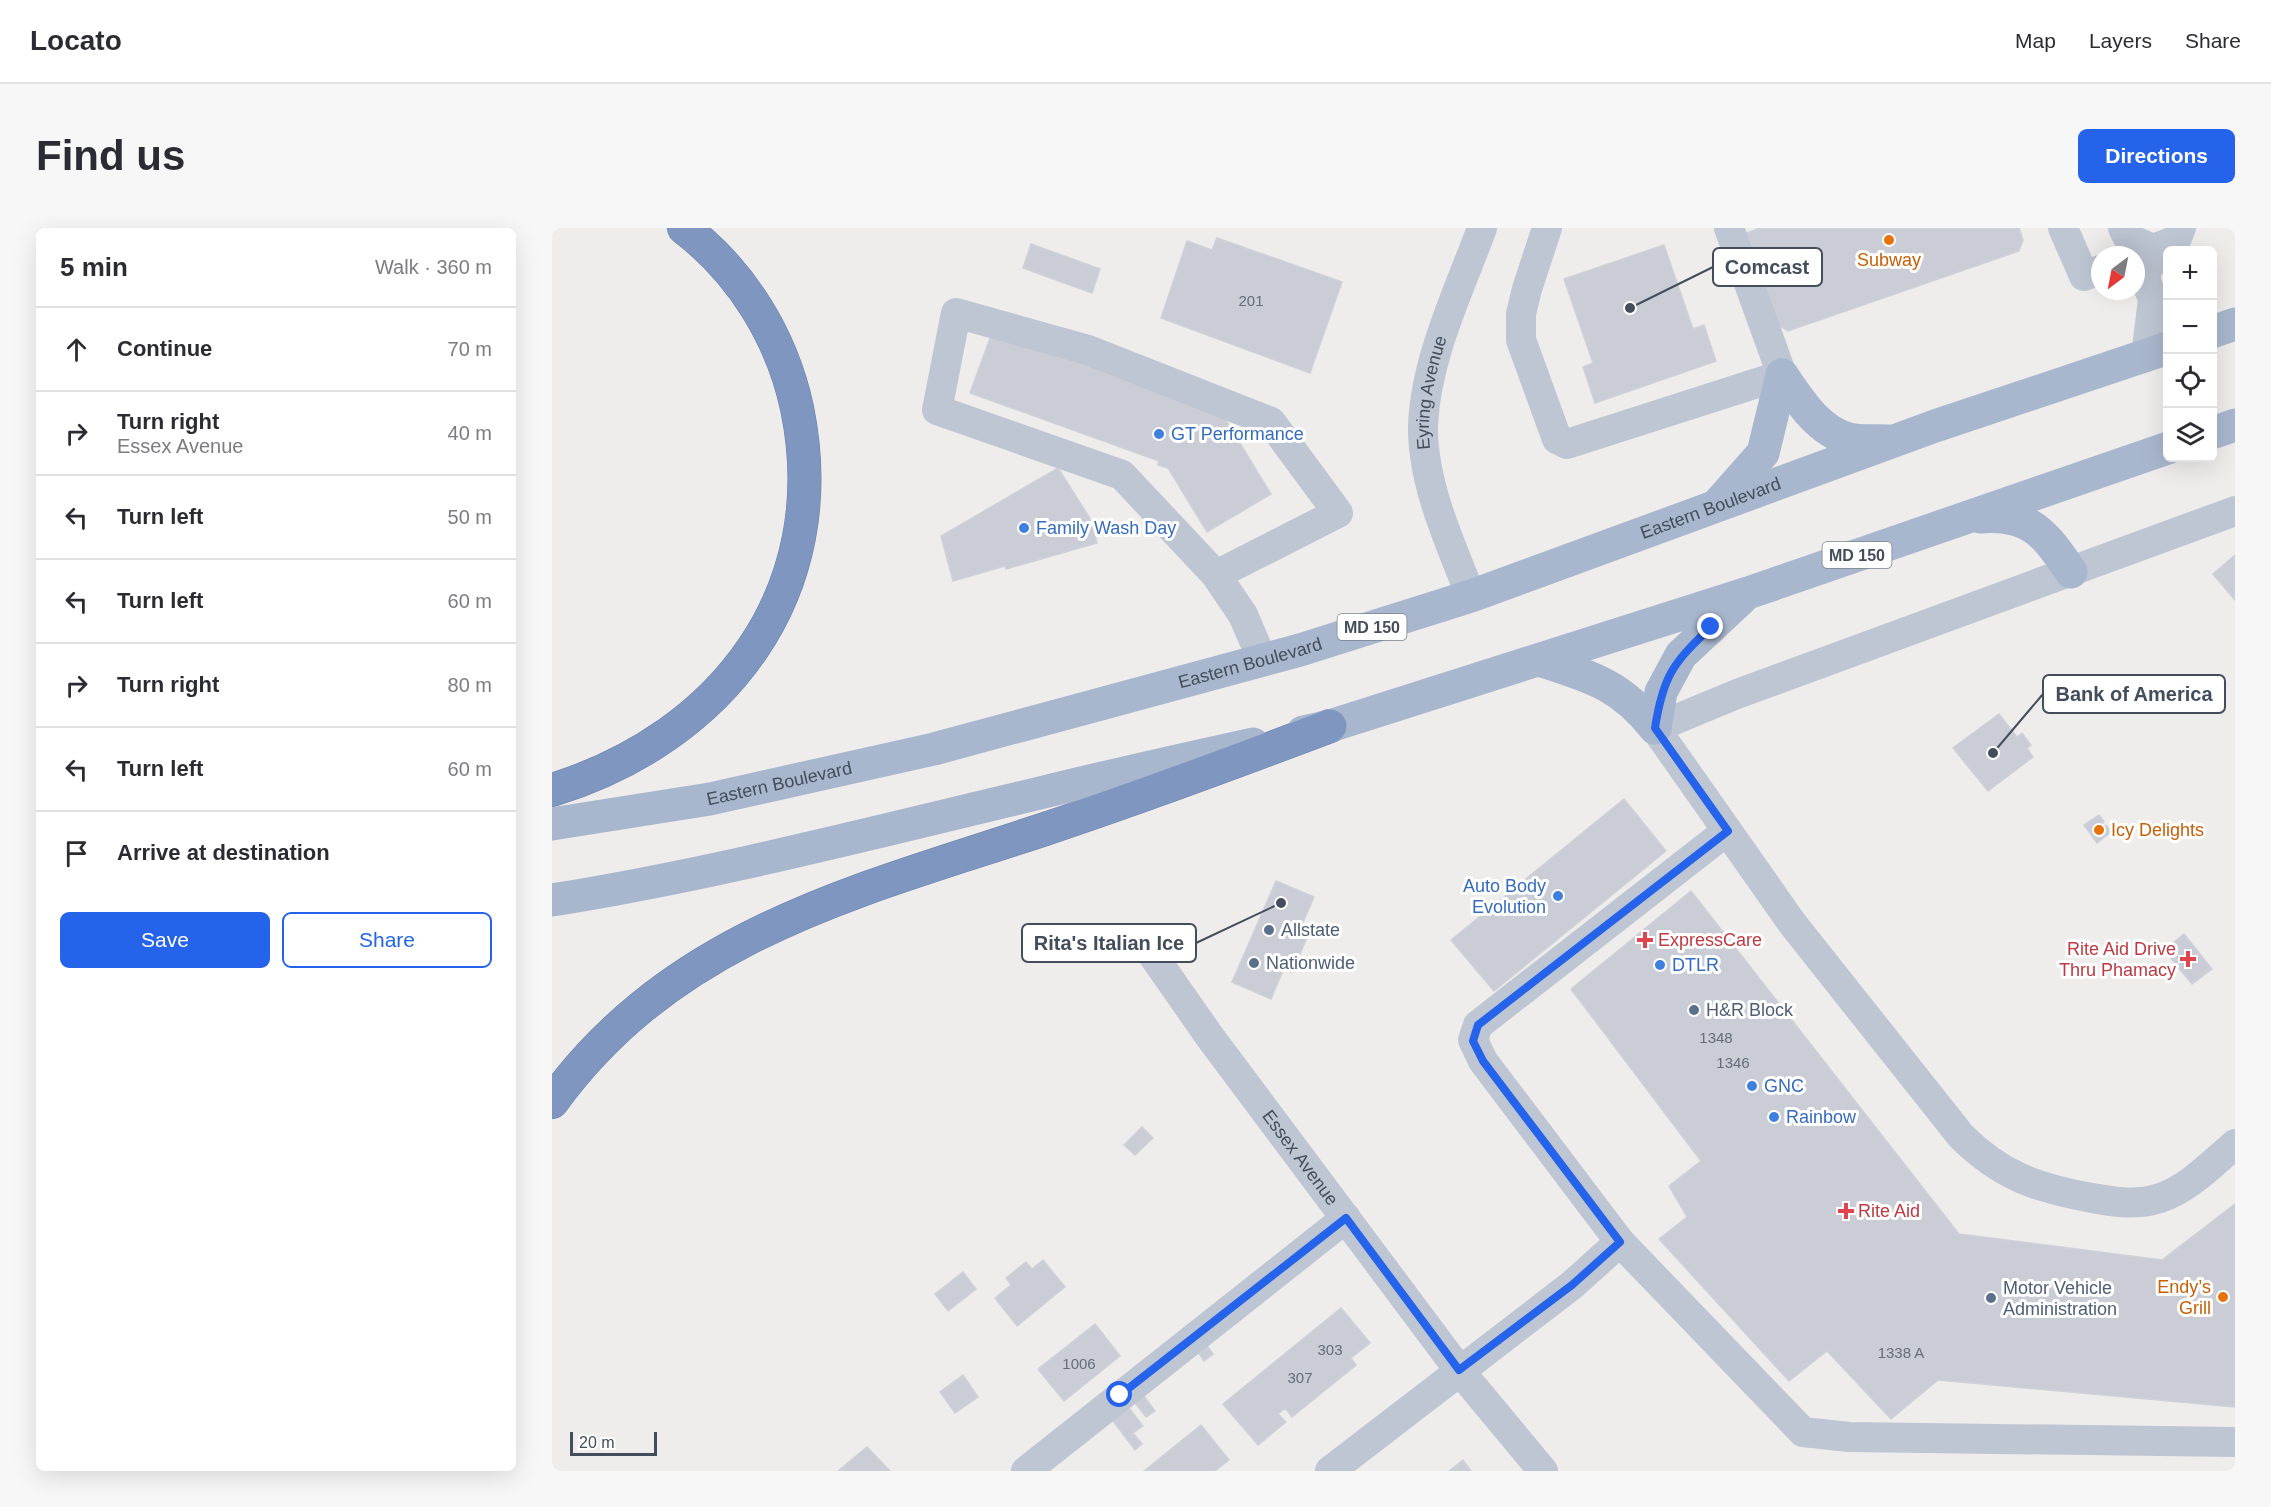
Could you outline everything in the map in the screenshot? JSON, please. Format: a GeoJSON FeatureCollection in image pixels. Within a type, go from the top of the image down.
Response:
{"type":"FeatureCollection","features":[{"type":"Feature","properties":{"kind":"highway"},"geometry":{"type":"LineString","coordinates":[[552,790],[636,755],[688,720],[723,689],[760,640],[793,567],[803,525],[806,480],[802,434],[793,387],[773,334],[725,266],[684,228]]}},
{"type":"Feature","properties":{"kind":"highway"},"geometry":{"type":"LineString","coordinates":[[552,1102],[605,1039],[651,998],[707,959],[762,929],[839,897],[1163,790],[1329,726]]}},
{"type":"Feature","properties":{"kind":"main road","name":"Eastern Boulevard"},"geometry":{"type":"LineString","coordinates":[[552,824],[710,799],[934,749],[1262,659],[1471,596],[1712,510],[1895,441],[2157,352]]}},
{"type":"Feature","properties":{"kind":"main road"},"geometry":{"type":"LineString","coordinates":[[1782,375],[1803,405],[1827,430],[1850,439],[1895,441]]}},
{"type":"Feature","properties":{"kind":"main road"},"geometry":{"type":"LineString","coordinates":[[1712,510],[1763,453],[1782,375]]}},
{"type":"Feature","properties":{"kind":"main road"},"geometry":{"type":"LineString","coordinates":[[2217,431],[2235,425]]}},
{"type":"Feature","properties":{"kind":"main road","name":"MD 150"},"geometry":{"type":"LineString","coordinates":[[552,900],[647,885],[820,847],[1036,793],[1329,726],[1748,593],[2163,450]]}},
{"type":"Feature","properties":{"kind":"main road"},"geometry":{"type":"LineString","coordinates":[[1966,518],[2004,515],[2033,526],[2056,549],[2071,572]]}},
{"type":"Feature","properties":{"kind":"main road"},"geometry":{"type":"LineString","coordinates":[[1655,728],[1661,692],[1681,655],[1748,593]]}},
{"type":"Feature","properties":{"kind":"main road"},"geometry":{"type":"LineString","coordinates":[[1539,660],[1602,680],[1636,704],[1655,728]]}},
{"type":"Feature","properties":{"kind":"street","name":"Eyring Avenue"},"geometry":{"type":"LineString","coordinates":[[1471,596],[1441,517],[1431,482],[1423,427],[1425,399],[1433,364],[1482,228]]}},
{"type":"Feature","properties":{"kind":"street"},"geometry":{"type":"LineString","coordinates":[[1547,228],[1521,314],[1521,340],[1557,439],[1567,444],[1782,375],[1730,228]]}},
{"type":"Feature","properties":{"kind":"street"},"geometry":{"type":"LineString","coordinates":[[2062,228],[2084,276],[2091,273]]}},
{"type":"Feature","properties":{"kind":"street"},"geometry":{"type":"LineString","coordinates":[[2123,228],[2128,238],[2152,255]]}},
{"type":"Feature","properties":{"kind":"street"},"geometry":{"type":"LineString","coordinates":[[2157,352],[2153,298],[2145,279],[2152,255],[2176,240],[2181,228]]}},
{"type":"Feature","properties":{"kind":"street"},"geometry":{"type":"LineString","coordinates":[[1216,575],[1338,513],[1271,422],[1088,350],[956,313],[937,410],[1122,475],[1216,575],[1243,615],[1262,659]]}},
{"type":"Feature","properties":{"kind":"street"},"geometry":{"type":"LineString","coordinates":[[2233,515],[1737,694],[1655,728],[1792,923],[1929,1097],[1975,1150],[2008,1173],[2050,1191],[2125,1203],[2143,1203],[2180,1188],[2235,1144]]}},
{"type":"Feature","properties":{"kind":"street"},"geometry":{"type":"LineString","coordinates":[[1728,831],[1478,1025],[1473,1041],[1483,1061],[1620,1242],[1803,1432],[1849,1437],[2235,1442]]}},
{"type":"Feature","properties":{"kind":"street","name":"Essex Avenue"},"geometry":{"type":"LineString","coordinates":[[1152,954],[1210,1037],[1459,1370],[1543,1471]]}},
{"type":"Feature","properties":{"kind":"street"},"geometry":{"type":"LineString","coordinates":[[1026,1471],[1346,1218]]}},
{"type":"Feature","properties":{"kind":"street"},"geometry":{"type":"LineString","coordinates":[[1330,1471],[1572,1285],[1620,1242]]}},
{"type":"Feature","properties":{"kind":"building"},"geometry":{"type":"Polygon","coordinates":[[[1760,228],[2019,228],[2023,240],[2019,251],[1788,331],[1780,326],[1747,233],[1760,228]]]}},
{"type":"Feature","properties":{"kind":"building"},"geometry":{"type":"Polygon","coordinates":[[[1217,238],[1342,282],[1310,373],[1161,318],[1187,241],[1212,250],[1217,238]]]}},
{"type":"Feature","properties":{"kind":"building"},"geometry":{"type":"Polygon","coordinates":[[[1031,244],[1100,269],[1092,293],[1023,268],[1031,244]]]}},
{"type":"Feature","properties":{"kind":"building"},"geometry":{"type":"Polygon","coordinates":[[[1664,245],[1693,329],[1704,325],[1716,361],[1595,403],[1583,367],[1593,363],[1564,279],[1664,245]]]}},
{"type":"Feature","properties":{"kind":"building","name":"GT Performance"},"geometry":{"type":"Polygon","coordinates":[[[993,330],[1218,407],[1271,494],[1207,532],[1168,468],[1158,465],[1159,461],[970,393],[993,330]]]}},
{"type":"Feature","properties":{"kind":"building","name":"Family Wash Day"},"geometry":{"type":"Polygon","coordinates":[[[1058,468],[1091,520],[1097,543],[1006,569],[1005,566],[953,581],[941,536],[1058,468]]]}},
{"type":"Feature","properties":{"kind":"building"},"geometry":{"type":"Polygon","coordinates":[[[2235,555],[2235,600],[2213,574],[2235,555]]]}},
{"type":"Feature","properties":{"kind":"building"},"geometry":{"type":"Polygon","coordinates":[[[1999,714],[2017,737],[2022,733],[2031,745],[2027,748],[2033,757],[1988,791],[1953,748],[1999,714]]]}},
{"type":"Feature","properties":{"kind":"building","name":"Auto Body Evolution"},"geometry":{"type":"Polygon","coordinates":[[[1624,799],[1666,851],[1494,991],[1451,940],[1624,799]]]}},
{"type":"Feature","properties":{"kind":"building","name":"Icy Delights"},"geometry":{"type":"Polygon","coordinates":[[[2099,815],[2104,822],[2100,825],[2102,828],[2106,825],[2111,832],[2097,843],[2084,825],[2099,815]]]}},
{"type":"Feature","properties":{"kind":"building"},"geometry":{"type":"Polygon","coordinates":[[[1276,881],[1314,897],[1298,934],[1307,938],[1292,972],[1284,968],[1271,999],[1232,982],[1276,881]]]}},
{"type":"Feature","properties":{"kind":"building"},"geometry":{"type":"Polygon","coordinates":[[[1691,891],[1959,1234],[2162,1260],[2235,1204],[2235,1407],[1938,1380],[1891,1419],[1827,1351],[1789,1381],[1659,1239],[1687,1217],[1669,1186],[1701,1161],[1571,989],[1691,891]]]}},
{"type":"Feature","properties":{"kind":"building","name":"Rite Aid Drive Thru Phamacy"},"geometry":{"type":"Polygon","coordinates":[[[2184,934],[2212,969],[2192,984],[2164,950],[2184,934]]]}},
{"type":"Feature","properties":{"kind":"building"},"geometry":{"type":"Polygon","coordinates":[[[1142,1127],[1153,1138],[1135,1155],[1124,1145],[1142,1127]]]}},
{"type":"Feature","properties":{"kind":"building"},"geometry":{"type":"Polygon","coordinates":[[[1043,1260],[1065,1287],[1017,1326],[995,1298],[1011,1285],[1006,1278],[1026,1262],[1032,1269],[1043,1260]]]}},
{"type":"Feature","properties":{"kind":"building"},"geometry":{"type":"Polygon","coordinates":[[[963,1272],[976,1289],[948,1311],[935,1294],[963,1272]]]}},
{"type":"Feature","properties":{"kind":"building"},"geometry":{"type":"Polygon","coordinates":[[[1341,1308],[1370,1343],[1351,1358],[1356,1365],[1292,1417],[1285,1408],[1278,1414],[1286,1422],[1258,1445],[1223,1404],[1341,1308]]]}},
{"type":"Feature","properties":{"kind":"building"},"geometry":{"type":"Polygon","coordinates":[[[1095,1324],[1120,1356],[1064,1401],[1038,1369],[1095,1324]]]}},
{"type":"Feature","properties":{"kind":"building"},"geometry":{"type":"Polygon","coordinates":[[[1205,1343],[1213,1354],[1204,1361],[1196,1349],[1205,1343]]]}},
{"type":"Feature","properties":{"kind":"building"},"geometry":{"type":"Polygon","coordinates":[[[963,1375],[978,1397],[955,1413],[940,1392],[963,1375]]]}},
{"type":"Feature","properties":{"kind":"building"},"geometry":{"type":"Polygon","coordinates":[[[1144,1396],[1155,1411],[1146,1417],[1135,1403],[1144,1396]]]}},
{"type":"Feature","properties":{"kind":"building"},"geometry":{"type":"Polygon","coordinates":[[[1126,1404],[1143,1426],[1133,1433],[1142,1444],[1135,1450],[1110,1417],[1126,1404]]]}},
{"type":"Feature","properties":{"kind":"building"},"geometry":{"type":"Polygon","coordinates":[[[1201,1425],[1229,1460],[1215,1471],[1144,1471],[1201,1425]]]}},
{"type":"Feature","properties":{"kind":"building"},"geometry":{"type":"Polygon","coordinates":[[[867,1447],[890,1471],[838,1471],[867,1447]]]}},
{"type":"Feature","properties":{"kind":"building"},"geometry":{"type":"Polygon","coordinates":[[[1463,1460],[1471,1471],[1449,1471],[1463,1460]]]}},
{"type":"Feature","properties":{"kind":"place","name":"Subway"},"geometry":{"type":"Point","coordinates":[1889,240]}},
{"type":"Feature","properties":{"kind":"place","name":"Comcast"},"geometry":{"type":"Point","coordinates":[1630,308]}},
{"type":"Feature","properties":{"kind":"place","name":"GT Performance"},"geometry":{"type":"Point","coordinates":[1159,434]}},
{"type":"Feature","properties":{"kind":"place","name":"Family Wash Day"},"geometry":{"type":"Point","coordinates":[1024,528]}},
{"type":"Feature","properties":{"kind":"place","name":"Bank of America"},"geometry":{"type":"Point","coordinates":[1993,753]}},
{"type":"Feature","properties":{"kind":"place","name":"Icy Delights"},"geometry":{"type":"Point","coordinates":[2099,830]}},
{"type":"Feature","properties":{"kind":"place","name":"Auto Body Evolution"},"geometry":{"type":"Point","coordinates":[1558,896]}},
{"type":"Feature","properties":{"kind":"place","name":"Rita's Italian Ice"},"geometry":{"type":"Point","coordinates":[1281,903]}},
{"type":"Feature","properties":{"kind":"place","name":"Allstate"},"geometry":{"type":"Point","coordinates":[1269,930]}},
{"type":"Feature","properties":{"kind":"place","name":"ExpressCare"},"geometry":{"type":"Point","coordinates":[1645,940]}},
{"type":"Feature","properties":{"kind":"place","name":"Rite Aid Drive Thru Phamacy"},"geometry":{"type":"Point","coordinates":[2188,959]}},
{"type":"Feature","properties":{"kind":"place","name":"Nationwide"},"geometry":{"type":"Point","coordinates":[1254,963]}},
{"type":"Feature","properties":{"kind":"place","name":"DTLR"},"geometry":{"type":"Point","coordinates":[1660,965]}},
{"type":"Feature","properties":{"kind":"place","name":"H&R Block"},"geometry":{"type":"Point","coordinates":[1694,1010]}},
{"type":"Feature","properties":{"kind":"place","name":"GNC"},"geometry":{"type":"Point","coordinates":[1752,1086]}},
{"type":"Feature","properties":{"kind":"place","name":"Rainbow"},"geometry":{"type":"Point","coordinates":[1774,1117]}},
{"type":"Feature","properties":{"kind":"place","name":"Rite Aid"},"geometry":{"type":"Point","coordinates":[1846,1211]}},
{"type":"Feature","properties":{"kind":"place","name":"Endy’s Grill"},"geometry":{"type":"Point","coordinates":[2223,1297]}},
{"type":"Feature","properties":{"kind":"place","name":"Motor Vehicle Administration"},"geometry":{"type":"Point","coordinates":[1991,1298]}},
{"type":"Feature","properties":{"kind":"route"},"geometry":{"type":"LineString","coordinates":[[1120,1395],[1346,1218],[1459,1370],[1572,1285],[1620,1242],[1483,1061],[1473,1041],[1478,1025],[1728,831],[1655,728],[1661,692],[1681,655],[1711,627]]}}]}
